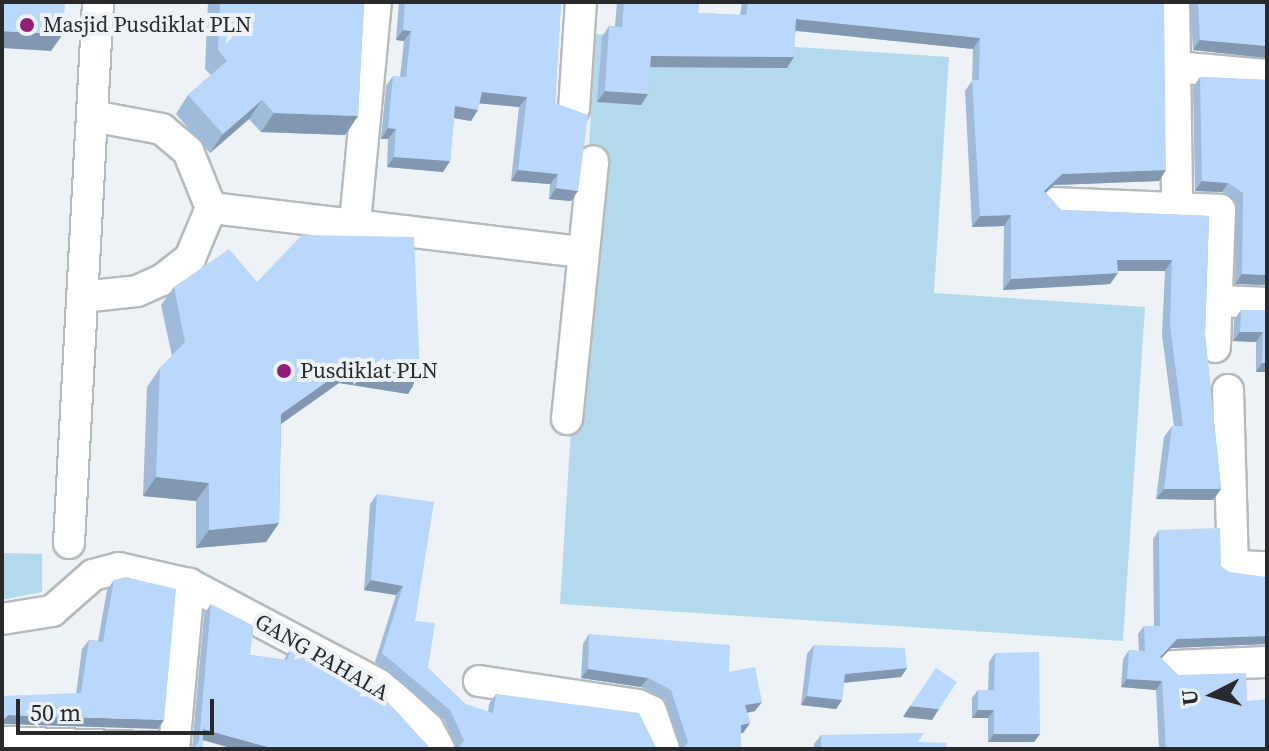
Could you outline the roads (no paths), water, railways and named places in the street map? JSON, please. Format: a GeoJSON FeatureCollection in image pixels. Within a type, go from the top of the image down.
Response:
{"type":"FeatureCollection","features":[{"type":"Feature","properties":{"kind":"street"},"geometry":{"type":"LineString","coordinates":[[69,543],[98,2]]}},
{"type":"Feature","properties":{"kind":"street"},"geometry":{"type":"LineString","coordinates":[[355,223],[376,2]]}},
{"type":"Feature","properties":{"kind":"street"},"geometry":{"type":"LineString","coordinates":[[574,109],[581,2]]}},
{"type":"Feature","properties":{"kind":"street"},"geometry":{"type":"LineString","coordinates":[[1174,2],[1177,203]]}},
{"type":"Feature","properties":{"kind":"street"},"geometry":{"type":"LineString","coordinates":[[1175,67],[1267,75]]}},
{"type":"Feature","properties":{"kind":"street"},"geometry":{"type":"LineString","coordinates":[[82,297],[137,291],[162,280],[190,258],[211,208],[188,151],[162,129],[92,116]]}},
{"type":"Feature","properties":{"kind":"street"},"geometry":{"type":"LineString","coordinates":[[567,419],[581,252],[593,161]]}},
{"type":"Feature","properties":{"kind":"street"},"geometry":{"type":"LineString","coordinates":[[1054,203],[1177,203],[1220,210],[1220,301],[1215,347]]}},
{"type":"Feature","properties":{"kind":"street"},"geometry":{"type":"LineString","coordinates":[[211,208],[581,252]]}},
{"type":"Feature","properties":{"kind":"street"},"geometry":{"type":"LineString","coordinates":[[1220,301],[1267,303]]}},
{"type":"Feature","properties":{"kind":"street"},"geometry":{"type":"LineString","coordinates":[[1228,390],[1233,566],[1267,567]]}},
{"type":"Feature","properties":{"kind":"street","name":"GANG PAHALA"},"geometry":{"type":"LineString","coordinates":[[2,619],[52,611],[93,575],[119,568],[189,584],[382,686],[428,728],[439,749]]}},
{"type":"Feature","properties":{"kind":"street"},"geometry":{"type":"LineString","coordinates":[[2,742],[174,748],[189,584]]}},
{"type":"Feature","properties":{"kind":"street"},"geometry":{"type":"LineString","coordinates":[[1172,666],[1267,662]]}},
{"type":"Feature","properties":{"kind":"street"},"geometry":{"type":"LineString","coordinates":[[479,681],[638,705],[651,711],[664,749]]}},
{"type":"Feature","properties":{"kind":"place","name":"Masjid Pusdiklat PLN"},"geometry":{"type":"Point","coordinates":[27,25]}},
{"type":"Feature","properties":{"kind":"place","name":"Pusdiklat PLN"},"geometry":{"type":"Point","coordinates":[284,371]}}]}
